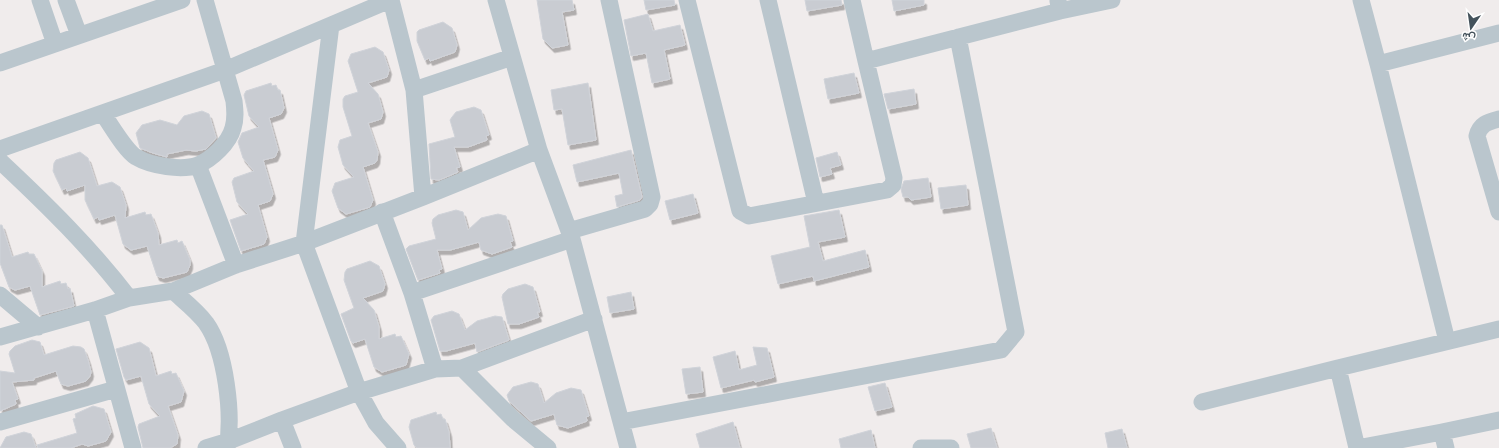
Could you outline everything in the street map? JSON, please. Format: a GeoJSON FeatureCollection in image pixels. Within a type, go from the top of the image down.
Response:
{"type":"FeatureCollection","features":[{"type":"Feature","properties":{"kind":"street"},"geometry":{"type":"LineString","coordinates":[[40,0],[55,44]]}},
{"type":"Feature","properties":{"kind":"street"},"geometry":{"type":"LineString","coordinates":[[66,0],[79,35]]}},
{"type":"Feature","properties":{"kind":"street"},"geometry":{"type":"LineString","coordinates":[[0,63],[79,35],[138,7],[182,0]]}},
{"type":"Feature","properties":{"kind":"street"},"geometry":{"type":"LineString","coordinates":[[103,114],[135,156],[151,165],[176,167],[198,165],[211,157],[228,141],[234,128],[236,116],[234,101],[205,0]]}},
{"type":"Feature","properties":{"kind":"street"},"geometry":{"type":"LineString","coordinates":[[0,149],[225,70],[391,0],[414,90],[423,197]]}},
{"type":"Feature","properties":{"kind":"street"},"geometry":{"type":"LineString","coordinates":[[496,0],[539,150],[571,235],[628,448]]}},
{"type":"Feature","properties":{"kind":"street"},"geometry":{"type":"LineString","coordinates":[[412,294],[571,235],[645,210],[650,204],[652,197],[609,0]]}},
{"type":"Feature","properties":{"kind":"street"},"geometry":{"type":"LineString","coordinates":[[687,0],[740,212],[749,216],[887,190],[893,185],[894,178],[852,0]]}},
{"type":"Feature","properties":{"kind":"street"},"geometry":{"type":"LineString","coordinates":[[768,0],[816,203]]}},
{"type":"Feature","properties":{"kind":"street"},"geometry":{"type":"LineString","coordinates":[[866,61],[958,37],[1059,6],[1112,0]]}},
{"type":"Feature","properties":{"kind":"street"},"geometry":{"type":"LineString","coordinates":[[1361,0],[1447,342]]}},
{"type":"Feature","properties":{"kind":"street"},"geometry":{"type":"LineString","coordinates":[[331,25],[304,243],[359,392],[376,422],[398,448]]}},
{"type":"Feature","properties":{"kind":"street"},"geometry":{"type":"LineString","coordinates":[[1378,64],[1499,33]]}},
{"type":"Feature","properties":{"kind":"street"},"geometry":{"type":"LineString","coordinates":[[621,422],[1001,350],[1009,341],[1016,332],[958,37]]}},
{"type":"Feature","properties":{"kind":"street"},"geometry":{"type":"LineString","coordinates":[[414,90],[512,57]]}},
{"type":"Feature","properties":{"kind":"street"},"geometry":{"type":"LineString","coordinates":[[1499,119],[1485,123],[1479,129],[1478,136],[1499,212]]}},
{"type":"Feature","properties":{"kind":"street"},"geometry":{"type":"LineString","coordinates":[[0,337],[95,310],[129,298],[173,290],[236,264],[304,243],[539,150]]}},
{"type":"Feature","properties":{"kind":"street"},"geometry":{"type":"LineString","coordinates":[[0,161],[70,229],[112,275],[129,298]]}},
{"type":"Feature","properties":{"kind":"street"},"geometry":{"type":"LineString","coordinates":[[198,165],[236,264]]}},
{"type":"Feature","properties":{"kind":"street"},"geometry":{"type":"LineString","coordinates":[[382,212],[412,294],[435,369]]}},
{"type":"Feature","properties":{"kind":"street"},"geometry":{"type":"LineString","coordinates":[[173,290],[206,324],[221,356],[229,402],[228,445]]}},
{"type":"Feature","properties":{"kind":"street"},"geometry":{"type":"LineString","coordinates":[[0,295],[38,327]]}},
{"type":"Feature","properties":{"kind":"street"},"geometry":{"type":"LineString","coordinates":[[95,310],[133,448]]}},
{"type":"Feature","properties":{"kind":"street"},"geometry":{"type":"LineString","coordinates":[[206,448],[228,445],[282,420],[359,392],[435,369],[462,368],[594,319]]}},
{"type":"Feature","properties":{"kind":"street"},"geometry":{"type":"LineString","coordinates":[[1202,402],[1499,329]]}},
{"type":"Feature","properties":{"kind":"street"},"geometry":{"type":"LineString","coordinates":[[462,368],[513,419],[548,448]]}},
{"type":"Feature","properties":{"kind":"street"},"geometry":{"type":"LineString","coordinates":[[1338,368],[1357,448],[1499,420]]}},
{"type":"Feature","properties":{"kind":"street"},"geometry":{"type":"LineString","coordinates":[[0,422],[116,389]]}},
{"type":"Feature","properties":{"kind":"street"},"geometry":{"type":"LineString","coordinates":[[282,420],[293,448]]}},
{"type":"Feature","properties":{"kind":"street"},"geometry":{"type":"LineString","coordinates":[[1442,432],[1446,448]]}},
{"type":"Feature","properties":{"kind":"street"},"geometry":{"type":"LineString","coordinates":[[921,448],[951,448]]}},
{"type":"Feature","properties":{"kind":"building"},"geometry":{"type":"Polygon","coordinates":[[[537,0],[572,0],[574,10],[562,12],[568,45],[552,48],[543,39],[537,0]]]}},
{"type":"Feature","properties":{"kind":"building"},"geometry":{"type":"Polygon","coordinates":[[[644,0],[674,0],[675,5],[646,10],[644,0]]]}},
{"type":"Feature","properties":{"kind":"building"},"geometry":{"type":"Polygon","coordinates":[[[805,0],[841,0],[842,5],[807,11],[805,0]]]}},
{"type":"Feature","properties":{"kind":"building"},"geometry":{"type":"Polygon","coordinates":[[[892,0],[924,0],[924,5],[894,11],[892,0]]]}},
{"type":"Feature","properties":{"kind":"building"},"geometry":{"type":"Polygon","coordinates":[[[648,14],[653,31],[680,25],[685,45],[664,50],[670,79],[652,83],[646,53],[631,56],[624,20],[648,14]]]}},
{"type":"Feature","properties":{"kind":"building"},"geometry":{"type":"Polygon","coordinates":[[[443,22],[452,28],[457,45],[455,52],[430,61],[429,58],[425,60],[417,41],[417,32],[443,22]]]}},
{"type":"Feature","properties":{"kind":"building"},"geometry":{"type":"Polygon","coordinates":[[[375,47],[383,52],[389,70],[387,77],[368,83],[378,94],[383,112],[381,119],[368,123],[378,152],[377,160],[375,163],[363,167],[373,200],[370,207],[346,214],[338,208],[332,191],[335,183],[354,177],[343,165],[338,147],[340,140],[352,136],[343,107],[343,99],[345,96],[358,92],[348,61],[351,54],[375,47]]]}},
{"type":"Feature","properties":{"kind":"building"},"geometry":{"type":"Polygon","coordinates":[[[854,73],[859,93],[828,99],[824,79],[854,73]]]}},
{"type":"Feature","properties":{"kind":"building"},"geometry":{"type":"Polygon","coordinates":[[[271,83],[272,86],[276,85],[278,90],[280,90],[284,108],[281,114],[269,118],[278,150],[275,157],[263,160],[273,194],[270,201],[258,205],[267,237],[264,244],[241,251],[230,220],[248,214],[237,202],[232,182],[234,178],[254,171],[243,158],[238,142],[242,133],[259,127],[249,116],[244,95],[246,91],[271,83]]]}},
{"type":"Feature","properties":{"kind":"building"},"geometry":{"type":"Polygon","coordinates":[[[588,83],[596,140],[568,145],[562,109],[554,110],[551,90],[588,83]]]}},
{"type":"Feature","properties":{"kind":"building"},"geometry":{"type":"Polygon","coordinates":[[[914,89],[916,104],[888,109],[884,94],[914,89]]]}},
{"type":"Feature","properties":{"kind":"building"},"geometry":{"type":"Polygon","coordinates":[[[474,107],[481,110],[489,135],[486,136],[487,140],[468,147],[454,147],[460,167],[456,168],[458,172],[439,180],[431,179],[429,144],[455,137],[450,120],[456,112],[474,107]]]}},
{"type":"Feature","properties":{"kind":"building"},"geometry":{"type":"Polygon","coordinates":[[[202,111],[209,114],[216,138],[206,149],[196,151],[186,150],[167,154],[167,157],[140,148],[136,133],[142,125],[160,120],[177,125],[184,116],[202,111]]]}},
{"type":"Feature","properties":{"kind":"building"},"geometry":{"type":"Polygon","coordinates":[[[631,150],[642,197],[640,200],[617,207],[615,196],[623,194],[619,173],[577,182],[573,165],[631,150]]]}},
{"type":"Feature","properties":{"kind":"building"},"geometry":{"type":"Polygon","coordinates":[[[80,152],[88,158],[97,186],[112,182],[120,187],[126,205],[125,218],[145,212],[146,215],[151,214],[158,233],[159,245],[177,240],[178,243],[182,241],[190,260],[190,265],[187,272],[163,278],[157,276],[147,246],[131,250],[123,244],[115,215],[99,220],[98,217],[94,219],[85,200],[85,185],[67,191],[66,188],[62,190],[53,171],[54,163],[56,160],[80,152]]]}},
{"type":"Feature","properties":{"kind":"building"},"geometry":{"type":"Polygon","coordinates":[[[837,152],[841,165],[830,168],[832,174],[820,177],[816,158],[837,152]]]}},
{"type":"Feature","properties":{"kind":"building"},"geometry":{"type":"Polygon","coordinates":[[[928,178],[931,197],[911,200],[908,197],[903,197],[901,189],[904,181],[928,178]]]}},
{"type":"Feature","properties":{"kind":"building"},"geometry":{"type":"Polygon","coordinates":[[[966,185],[968,205],[941,209],[938,188],[966,185]]]}},
{"type":"Feature","properties":{"kind":"building"},"geometry":{"type":"Polygon","coordinates":[[[693,194],[698,213],[670,220],[665,201],[693,194]]]}},
{"type":"Feature","properties":{"kind":"building"},"geometry":{"type":"Polygon","coordinates":[[[456,210],[463,212],[468,230],[481,218],[498,214],[506,216],[513,241],[510,242],[512,247],[492,254],[481,250],[479,242],[450,250],[437,250],[442,269],[439,270],[440,273],[418,280],[406,249],[409,246],[436,239],[432,223],[433,219],[438,215],[456,210]]]}},
{"type":"Feature","properties":{"kind":"building"},"geometry":{"type":"Polygon","coordinates":[[[839,210],[845,237],[818,242],[823,261],[865,250],[869,267],[814,281],[813,276],[778,284],[771,256],[810,247],[804,216],[839,210]]]}},
{"type":"Feature","properties":{"kind":"building"},"geometry":{"type":"Polygon","coordinates":[[[0,225],[2,225],[12,257],[28,252],[29,254],[34,254],[42,271],[42,287],[60,281],[61,284],[66,283],[68,289],[70,288],[74,306],[40,315],[30,286],[15,290],[9,287],[0,263],[0,225]]]}},
{"type":"Feature","properties":{"kind":"building"},"geometry":{"type":"Polygon","coordinates":[[[370,261],[379,266],[385,284],[383,291],[363,298],[374,310],[379,327],[379,339],[395,334],[396,337],[401,336],[409,354],[406,365],[382,372],[374,367],[365,339],[353,343],[351,341],[341,314],[354,308],[344,280],[345,272],[347,269],[370,261]]]}},
{"type":"Feature","properties":{"kind":"building"},"geometry":{"type":"Polygon","coordinates":[[[525,284],[533,287],[540,312],[537,312],[539,317],[519,324],[508,324],[502,297],[503,294],[508,289],[525,284]]]}},
{"type":"Feature","properties":{"kind":"building"},"geometry":{"type":"Polygon","coordinates":[[[631,292],[634,309],[610,313],[607,297],[631,292]]]}},
{"type":"Feature","properties":{"kind":"building"},"geometry":{"type":"Polygon","coordinates":[[[452,311],[459,314],[465,330],[477,321],[495,316],[502,317],[509,340],[477,352],[475,343],[446,351],[440,351],[431,320],[434,316],[452,311]]]}},
{"type":"Feature","properties":{"kind":"building"},"geometry":{"type":"Polygon","coordinates":[[[32,340],[40,342],[44,355],[73,346],[81,347],[84,349],[88,360],[91,372],[90,376],[86,381],[68,386],[61,384],[56,371],[34,378],[34,380],[12,382],[18,399],[15,400],[16,404],[0,411],[0,371],[15,373],[9,354],[10,351],[15,346],[32,340]]]}},
{"type":"Feature","properties":{"kind":"building"},"geometry":{"type":"Polygon","coordinates":[[[140,342],[149,348],[156,376],[171,371],[172,374],[176,373],[184,391],[181,402],[168,406],[178,435],[177,444],[170,448],[143,448],[138,427],[139,424],[160,416],[149,404],[141,376],[126,380],[124,377],[116,349],[140,342]]]}},
{"type":"Feature","properties":{"kind":"building"},"geometry":{"type":"Polygon","coordinates":[[[753,347],[767,348],[774,377],[721,388],[713,357],[735,351],[739,370],[757,365],[753,347]]]}},
{"type":"Feature","properties":{"kind":"building"},"geometry":{"type":"Polygon","coordinates":[[[700,367],[703,392],[686,394],[682,369],[700,367]]]}},
{"type":"Feature","properties":{"kind":"building"},"geometry":{"type":"Polygon","coordinates":[[[531,382],[538,384],[544,403],[556,393],[571,388],[581,390],[589,416],[586,417],[587,421],[568,428],[557,425],[554,414],[531,421],[509,401],[507,395],[513,387],[531,382]]]}},
{"type":"Feature","properties":{"kind":"building"},"geometry":{"type":"Polygon","coordinates":[[[885,383],[892,407],[875,411],[868,387],[885,383]]]}},
{"type":"Feature","properties":{"kind":"building"},"geometry":{"type":"Polygon","coordinates":[[[93,406],[104,409],[111,432],[106,441],[88,446],[82,444],[71,448],[38,448],[37,445],[77,433],[73,419],[76,418],[75,414],[93,406]]]}},
{"type":"Feature","properties":{"kind":"building"},"geometry":{"type":"Polygon","coordinates":[[[436,412],[437,415],[441,414],[443,419],[445,419],[449,432],[450,448],[417,448],[414,445],[409,427],[411,420],[436,412]]]}},
{"type":"Feature","properties":{"kind":"building"},"geometry":{"type":"Polygon","coordinates":[[[733,422],[740,448],[700,448],[696,434],[733,422]]]}},
{"type":"Feature","properties":{"kind":"building"},"geometry":{"type":"Polygon","coordinates":[[[991,428],[997,448],[971,448],[967,434],[991,428]]]}},
{"type":"Feature","properties":{"kind":"building"},"geometry":{"type":"Polygon","coordinates":[[[1122,429],[1127,448],[1108,448],[1105,433],[1122,429]]]}},
{"type":"Feature","properties":{"kind":"building"},"geometry":{"type":"Polygon","coordinates":[[[871,430],[875,448],[841,448],[839,439],[871,430]]]}},
{"type":"Feature","properties":{"kind":"building"},"geometry":{"type":"Polygon","coordinates":[[[24,432],[31,434],[36,448],[0,448],[6,437],[24,432]]]}}]}
